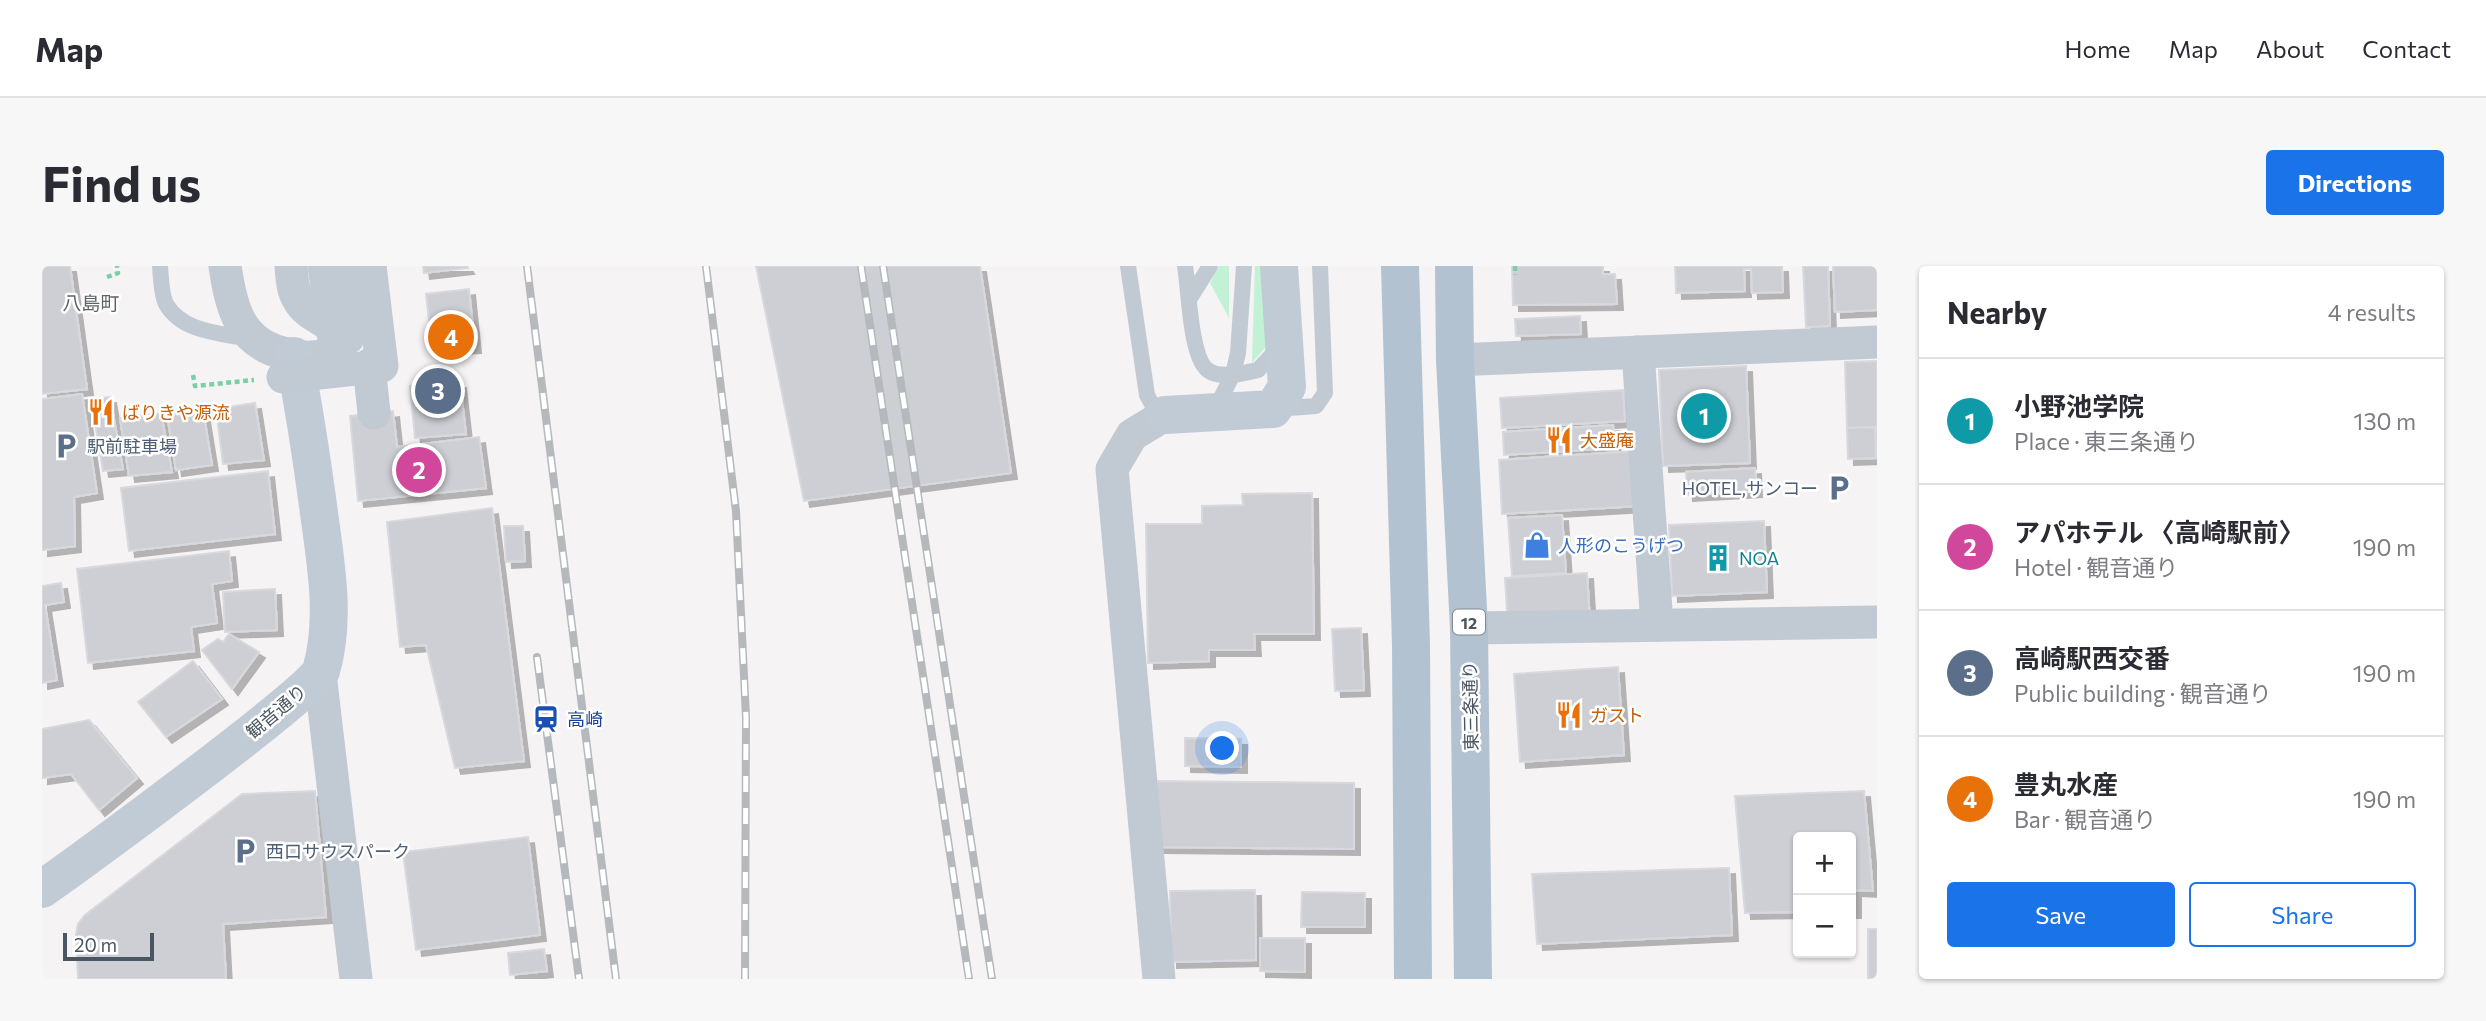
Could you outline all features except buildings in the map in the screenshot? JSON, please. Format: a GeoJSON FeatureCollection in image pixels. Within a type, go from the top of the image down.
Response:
{"type":"FeatureCollection","features":[{"type":"Feature","properties":{"kind":"main road"},"geometry":{"type":"LineString","coordinates":[[1400,266],[1411,645],[1413,979]]}},
{"type":"Feature","properties":{"kind":"main road","name":"東三条通り"},"geometry":{"type":"LineString","coordinates":[[1454,266],[1455,360],[1469,628],[1473,979]]}},
{"type":"Feature","properties":{"kind":"street"},"geometry":{"type":"LineString","coordinates":[[225,266],[234,309],[251,339],[267,349],[287,374]]}},
{"type":"Feature","properties":{"kind":"street"},"geometry":{"type":"LineString","coordinates":[[291,266],[298,300],[333,335],[348,338],[356,321],[351,266]]}},
{"type":"Feature","properties":{"kind":"street"},"geometry":{"type":"LineString","coordinates":[[287,374],[331,353],[333,335],[324,266]]}},
{"type":"Feature","properties":{"kind":"street"},"geometry":{"type":"LineString","coordinates":[[287,374],[382,366],[370,266]]}},
{"type":"Feature","properties":{"kind":"street"},"geometry":{"type":"LineString","coordinates":[[1159,979],[1112,469],[1132,435],[1165,415],[1273,409],[1287,387],[1279,266]]}},
{"type":"Feature","properties":{"kind":"street"},"geometry":{"type":"LineString","coordinates":[[1455,360],[1877,342]]}},
{"type":"Feature","properties":{"kind":"street"},"geometry":{"type":"LineString","coordinates":[[1638,352],[1657,625]]}},
{"type":"Feature","properties":{"kind":"street"},"geometry":{"type":"LineString","coordinates":[[369,365],[374,413]]}},
{"type":"Feature","properties":{"kind":"street","name":"観音通り"},"geometry":{"type":"LineString","coordinates":[[42,889],[278,712],[320,674],[328,624],[328,582],[306,421],[287,374]]}},
{"type":"Feature","properties":{"kind":"street"},"geometry":{"type":"LineString","coordinates":[[1469,628],[1877,622]]}},
{"type":"Feature","properties":{"kind":"street"},"geometry":{"type":"LineString","coordinates":[[320,674],[356,979]]}},
{"type":"Feature","properties":{"kind":"lane"},"geometry":{"type":"LineString","coordinates":[[160,266],[165,302],[180,321],[201,329],[251,339]]}},
{"type":"Feature","properties":{"kind":"lane"},"geometry":{"type":"LineString","coordinates":[[1129,266],[1147,395],[1154,408],[1165,415]]}},
{"type":"Feature","properties":{"kind":"lane"},"geometry":{"type":"LineString","coordinates":[[1185,266],[1196,358],[1206,370],[1215,374],[1258,370],[1272,355],[1282,323]]}},
{"type":"Feature","properties":{"kind":"lane"},"geometry":{"type":"LineString","coordinates":[[1190,298],[1210,266]]}},
{"type":"Feature","properties":{"kind":"lane"},"geometry":{"type":"LineString","coordinates":[[1214,412],[1233,373],[1243,307],[1244,266]]}},
{"type":"Feature","properties":{"kind":"lane"},"geometry":{"type":"LineString","coordinates":[[1273,409],[1316,406],[1325,393],[1320,266]]}},
{"type":"Feature","properties":{"kind":"path"},"geometry":{"type":"LineString","coordinates":[[107,276],[118,273],[117,266]]}},
{"type":"Feature","properties":{"kind":"path"},"geometry":{"type":"LineString","coordinates":[[1515,266],[1515,275]]}},
{"type":"Feature","properties":{"kind":"path"},"geometry":{"type":"LineString","coordinates":[[193,375],[195,386],[287,374]]}},
{"type":"Feature","properties":{"kind":"green space"},"geometry":{"type":"Polygon","coordinates":[[[1219,266],[1229,266],[1229,318],[1210,283],[1219,266]]]}},
{"type":"Feature","properties":{"kind":"green space"},"geometry":{"type":"Polygon","coordinates":[[[1255,266],[1266,266],[1268,344],[1252,363],[1255,266]]]}},
{"type":"Feature","properties":{"kind":"railway"},"geometry":{"type":"LineString","coordinates":[[527,266],[616,979]]}},
{"type":"Feature","properties":{"kind":"railway"},"geometry":{"type":"LineString","coordinates":[[706,266],[736,511],[746,717],[745,979]]}},
{"type":"Feature","properties":{"kind":"railway"},"geometry":{"type":"LineString","coordinates":[[861,266],[969,979]]}},
{"type":"Feature","properties":{"kind":"railway"},"geometry":{"type":"LineString","coordinates":[[883,266],[992,979]]}},
{"type":"Feature","properties":{"kind":"railway"},"geometry":{"type":"LineString","coordinates":[[537,657],[579,979]]}},
{"type":"Feature","properties":{"kind":"place","name":"豊丸水産"},"geometry":{"type":"Point","coordinates":[451,337]}},
{"type":"Feature","properties":{"kind":"place","name":"高崎駅西交番"},"geometry":{"type":"Point","coordinates":[438,391]}},
{"type":"Feature","properties":{"kind":"place","name":"ばりきや源流"},"geometry":{"type":"Point","coordinates":[101,412]}},
{"type":"Feature","properties":{"kind":"place","name":"小野池学院"},"geometry":{"type":"Point","coordinates":[1704,416]}},
{"type":"Feature","properties":{"kind":"place","name":"大盛庵"},"geometry":{"type":"Point","coordinates":[1559,440]}},
{"type":"Feature","properties":{"kind":"place","name":"駅前駐車場"},"geometry":{"type":"Point","coordinates":[66,446]}},
{"type":"Feature","properties":{"kind":"place","name":"アパホテル 〈高崎駅前〉"},"geometry":{"type":"Point","coordinates":[419,470]}},
{"type":"Feature","properties":{"kind":"place","name":"HOTEL,サンコー"},"geometry":{"type":"Point","coordinates":[1839,488]}},
{"type":"Feature","properties":{"kind":"place","name":"人形のこうげつ"},"geometry":{"type":"Point","coordinates":[1537,545]}},
{"type":"Feature","properties":{"kind":"place","name":"NOA"},"geometry":{"type":"Point","coordinates":[1718,558]}},
{"type":"Feature","properties":{"kind":"place","name":"ガスト"},"geometry":{"type":"Point","coordinates":[1569,715]}},
{"type":"Feature","properties":{"kind":"place","name":"高崎"},"geometry":{"type":"Point","coordinates":[546,719]}},
{"type":"Feature","properties":{"kind":"place","name":"西口サウスパーク"},"geometry":{"type":"Point","coordinates":[245,851]}},
{"type":"Feature","properties":{"kind":"district","name":"八島町"},"geometry":{"type":"Point","coordinates":[91,302]}}]}
